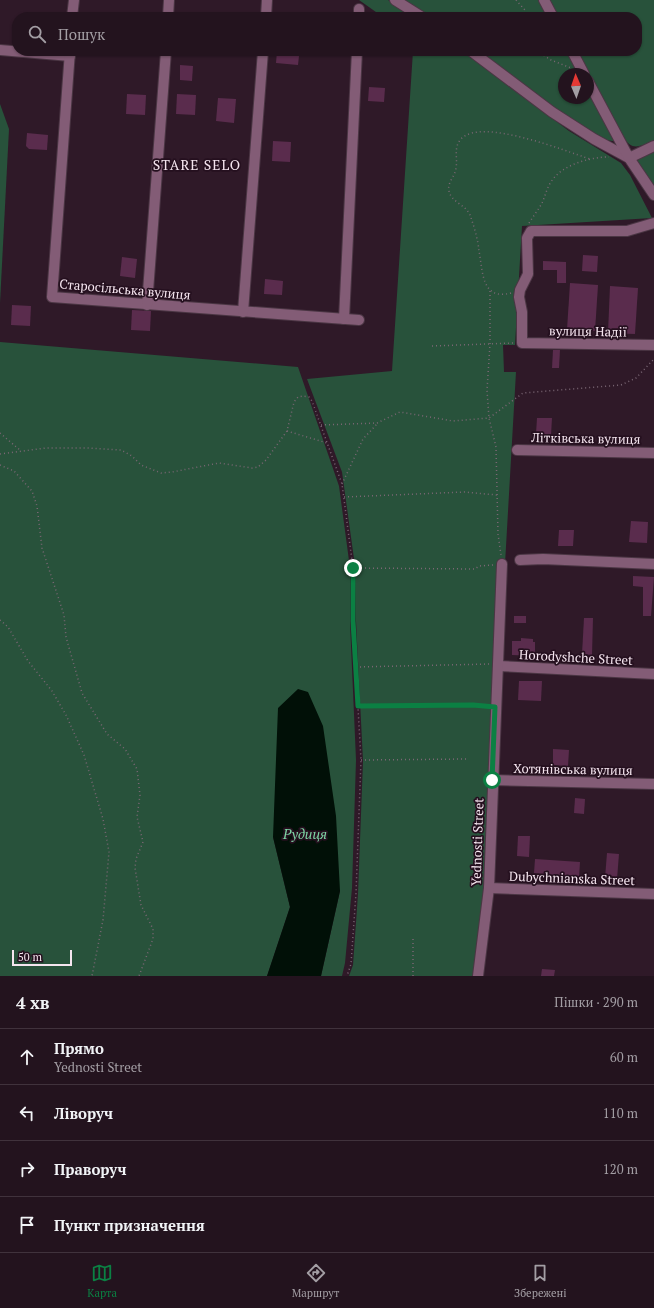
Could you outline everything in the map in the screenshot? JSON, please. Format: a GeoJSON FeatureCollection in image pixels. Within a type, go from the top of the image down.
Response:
{"type":"FeatureCollection","features":[{"type":"Feature","properties":{"kind":"street"},"geometry":{"type":"LineString","coordinates":[[73,12],[74,0]]}},
{"type":"Feature","properties":{"kind":"street"},"geometry":{"type":"LineString","coordinates":[[169,12],[170,0]]}},
{"type":"Feature","properties":{"kind":"street"},"geometry":{"type":"LineString","coordinates":[[266,12],[267,0]]}},
{"type":"Feature","properties":{"kind":"street"},"geometry":{"type":"LineString","coordinates":[[395,0],[414,12]]}},
{"type":"Feature","properties":{"kind":"street"},"geometry":{"type":"LineString","coordinates":[[544,0],[550,12]]}},
{"type":"Feature","properties":{"kind":"street"},"geometry":{"type":"LineString","coordinates":[[0,50],[12,51]]}},
{"type":"Feature","properties":{"kind":"street","name":"Старосільська вулиця"},"geometry":{"type":"LineString","coordinates":[[70,56],[52,297],[359,320]]}},
{"type":"Feature","properties":{"kind":"street"},"geometry":{"type":"LineString","coordinates":[[147,304],[166,56]]}},
{"type":"Feature","properties":{"kind":"street"},"geometry":{"type":"LineString","coordinates":[[243,312],[263,56]]}},
{"type":"Feature","properties":{"kind":"street"},"geometry":{"type":"LineString","coordinates":[[344,319],[357,56]]}},
{"type":"Feature","properties":{"kind":"street"},"geometry":{"type":"LineString","coordinates":[[478,56],[552,112],[594,139],[629,158]]}},
{"type":"Feature","properties":{"kind":"street"},"geometry":{"type":"LineString","coordinates":[[575,56],[581,68]]}},
{"type":"Feature","properties":{"kind":"street"},"geometry":{"type":"LineString","coordinates":[[594,93],[629,158],[654,195]]}},
{"type":"Feature","properties":{"kind":"street"},"geometry":{"type":"LineString","coordinates":[[629,158],[654,146]]}},
{"type":"Feature","properties":{"kind":"street"},"geometry":{"type":"LineString","coordinates":[[522,343],[520,290],[528,274],[527,238],[529,228],[627,231],[654,223]]}},
{"type":"Feature","properties":{"kind":"street","name":"вулиця Надії"},"geometry":{"type":"LineString","coordinates":[[522,343],[654,345]]}},
{"type":"Feature","properties":{"kind":"street","name":"Літківська вулиця"},"geometry":{"type":"LineString","coordinates":[[518,450],[654,453]]}},
{"type":"Feature","properties":{"kind":"street"},"geometry":{"type":"LineString","coordinates":[[520,560],[544,559],[654,564]]}},
{"type":"Feature","properties":{"kind":"street","name":"Yednosti Street"},"geometry":{"type":"LineString","coordinates":[[478,976],[489,888],[492,780],[502,564]]}},
{"type":"Feature","properties":{"kind":"street","name":"Horodyshche Street"},"geometry":{"type":"LineString","coordinates":[[498,665],[654,674]]}},
{"type":"Feature","properties":{"kind":"street","name":"Хотянівська вулиця"},"geometry":{"type":"LineString","coordinates":[[492,780],[654,784]]}},
{"type":"Feature","properties":{"kind":"street","name":"Dubychnianska Street"},"geometry":{"type":"LineString","coordinates":[[489,888],[654,894]]}},
{"type":"Feature","properties":{"kind":"path"},"geometry":{"type":"LineString","coordinates":[[516,0],[526,12]]}},
{"type":"Feature","properties":{"kind":"path"},"geometry":{"type":"LineString","coordinates":[[545,56],[568,68]]}},
{"type":"Feature","properties":{"kind":"path"},"geometry":{"type":"LineString","coordinates":[[520,290],[501,295],[490,290],[486,285],[481,270],[479,250],[471,216],[467,209],[453,198],[449,192],[449,185],[456,168],[456,152],[461,138],[479,132],[515,135],[590,159]]}},
{"type":"Feature","properties":{"kind":"path"},"geometry":{"type":"LineString","coordinates":[[529,228],[550,183],[556,174],[574,164],[590,159],[602,157],[629,158]]}},
{"type":"Feature","properties":{"kind":"path"},"geometry":{"type":"LineString","coordinates":[[353,568],[475,569],[479,566],[502,564],[497,495],[496,447],[489,418],[486,390],[490,344],[490,290]]}},
{"type":"Feature","properties":{"kind":"path"},"geometry":{"type":"LineString","coordinates":[[432,346],[522,343]]}},
{"type":"Feature","properties":{"kind":"path"},"geometry":{"type":"LineString","coordinates":[[342,484],[363,439],[377,423],[400,412],[453,421],[489,418],[523,393],[621,385],[636,378],[654,358]]}},
{"type":"Feature","properties":{"kind":"path"},"geometry":{"type":"LineString","coordinates":[[0,454],[53,448],[121,450],[132,456],[141,465],[161,473],[219,463],[252,468],[258,467],[266,460],[287,432],[294,402],[298,397],[309,397],[321,425],[342,484],[353,568],[353,621],[361,760],[356,893],[351,964],[347,976]]}},
{"type":"Feature","properties":{"kind":"path"},"geometry":{"type":"LineString","coordinates":[[321,425],[377,423]]}},
{"type":"Feature","properties":{"kind":"path"},"geometry":{"type":"LineString","coordinates":[[287,432],[327,443]]}},
{"type":"Feature","properties":{"kind":"path"},"geometry":{"type":"LineString","coordinates":[[0,433],[21,451]]}},
{"type":"Feature","properties":{"kind":"path"},"geometry":{"type":"LineString","coordinates":[[0,464],[14,471],[32,491],[37,506],[42,548],[64,615],[66,638],[82,693],[107,734],[125,749],[137,769],[140,795],[137,817],[144,842],[136,859],[135,868],[141,905],[153,929],[153,939],[139,976]]}},
{"type":"Feature","properties":{"kind":"path"},"geometry":{"type":"LineString","coordinates":[[344,497],[464,492],[497,495]]}},
{"type":"Feature","properties":{"kind":"path"},"geometry":{"type":"LineString","coordinates":[[0,620],[8,627],[28,661],[52,691],[66,715],[84,755],[103,819],[109,852],[103,920],[92,976]]}},
{"type":"Feature","properties":{"kind":"path"},"geometry":{"type":"LineString","coordinates":[[356,667],[498,665]]}},
{"type":"Feature","properties":{"kind":"path"},"geometry":{"type":"LineString","coordinates":[[358,706],[473,705],[495,707]]}},
{"type":"Feature","properties":{"kind":"path"},"geometry":{"type":"LineString","coordinates":[[361,760],[467,759]]}},
{"type":"Feature","properties":{"kind":"path"},"geometry":{"type":"LineString","coordinates":[[413,938],[413,976]]}},
{"type":"Feature","properties":{"kind":"green space"},"geometry":{"type":"Polygon","coordinates":[[[359,0],[388,0],[407,12],[376,12],[359,0]]]}},
{"type":"Feature","properties":{"kind":"green space"},"geometry":{"type":"Polygon","coordinates":[[[401,0],[540,0],[547,12],[419,12],[401,0]]]}},
{"type":"Feature","properties":{"kind":"green space"},"geometry":{"type":"Polygon","coordinates":[[[547,0],[654,0],[654,140],[641,146],[633,146],[627,142],[624,137],[621,137],[594,87],[594,68],[584,68],[578,56],[642,56],[642,12],[553,12],[547,0]]]}},
{"type":"Feature","properties":{"kind":"green space"},"geometry":{"type":"Polygon","coordinates":[[[413,56],[470,56],[569,131],[621,163],[630,175],[652,218],[522,226],[515,345],[503,345],[504,372],[516,372],[487,878],[474,976],[349,976],[353,965],[358,894],[363,761],[356,621],[355,566],[342,472],[307,379],[392,371],[413,56]]]}},
{"type":"Feature","properties":{"kind":"green space"},"geometry":{"type":"Polygon","coordinates":[[[482,56],[571,56],[577,68],[558,68],[558,104],[594,104],[594,100],[614,138],[613,141],[602,138],[586,130],[544,102],[482,56]]]}},
{"type":"Feature","properties":{"kind":"green space"},"geometry":{"type":"Polygon","coordinates":[[[0,104],[9,129],[0,303],[0,104]]]}},
{"type":"Feature","properties":{"kind":"green space"},"geometry":{"type":"Polygon","coordinates":[[[654,147],[654,184],[651,185],[635,161],[638,154],[654,147]]]}},
{"type":"Feature","properties":{"kind":"green space"},"geometry":{"type":"Polygon","coordinates":[[[0,342],[298,367],[339,486],[350,568],[350,622],[356,760],[352,888],[345,963],[342,976],[321,976],[340,891],[273,837],[290,907],[267,976],[0,976],[0,342]]]}},
{"type":"Feature","properties":{"kind":"water","name":"Рудиця"},"geometry":{"type":"Polygon","coordinates":[[[298,689],[308,692],[323,726],[336,816],[340,891],[321,976],[267,976],[290,907],[273,837],[278,708],[298,689]]]}},
{"type":"Feature","properties":{"kind":"building"},"geometry":{"type":"Polygon","coordinates":[[[277,56],[299,56],[298,65],[276,63],[277,56]]]}},
{"type":"Feature","properties":{"kind":"building"},"geometry":{"type":"Polygon","coordinates":[[[180,65],[193,66],[192,81],[180,80],[180,65]]]}},
{"type":"Feature","properties":{"kind":"building"},"geometry":{"type":"Polygon","coordinates":[[[369,87],[385,88],[384,102],[368,101],[369,87]]]}},
{"type":"Feature","properties":{"kind":"building"},"geometry":{"type":"Polygon","coordinates":[[[127,94],[146,95],[145,115],[126,114],[127,94]]]}},
{"type":"Feature","properties":{"kind":"building"},"geometry":{"type":"Polygon","coordinates":[[[177,94],[196,95],[195,115],[176,114],[177,94]]]}},
{"type":"Feature","properties":{"kind":"building"},"geometry":{"type":"Polygon","coordinates":[[[218,98],[236,99],[234,123],[216,121],[218,98]]]}},
{"type":"Feature","properties":{"kind":"building"},"geometry":{"type":"Polygon","coordinates":[[[27,133],[48,135],[47,150],[29,149],[26,146],[27,133]]]}},
{"type":"Feature","properties":{"kind":"building"},"geometry":{"type":"Polygon","coordinates":[[[273,141],[291,142],[290,162],[272,161],[273,141]]]}},
{"type":"Feature","properties":{"kind":"building"},"geometry":{"type":"Polygon","coordinates":[[[583,255],[598,256],[597,272],[582,271],[583,255]]]}},
{"type":"Feature","properties":{"kind":"building"},"geometry":{"type":"Polygon","coordinates":[[[122,257],[137,259],[135,278],[120,276],[122,257]]]}},
{"type":"Feature","properties":{"kind":"building"},"geometry":{"type":"Polygon","coordinates":[[[543,261],[566,262],[566,283],[557,283],[557,270],[543,270],[543,261]]]}},
{"type":"Feature","properties":{"kind":"building"},"geometry":{"type":"Polygon","coordinates":[[[265,279],[283,281],[282,295],[264,294],[265,279]]]}},
{"type":"Feature","properties":{"kind":"building"},"geometry":{"type":"Polygon","coordinates":[[[570,283],[598,285],[595,331],[567,330],[570,283]]]}},
{"type":"Feature","properties":{"kind":"building"},"geometry":{"type":"Polygon","coordinates":[[[610,286],[638,288],[635,334],[608,333],[610,286]]]}},
{"type":"Feature","properties":{"kind":"building"},"geometry":{"type":"Polygon","coordinates":[[[12,305],[31,306],[30,326],[11,325],[12,305]]]}},
{"type":"Feature","properties":{"kind":"building"},"geometry":{"type":"Polygon","coordinates":[[[132,310],[151,311],[150,331],[131,330],[132,310]]]}},
{"type":"Feature","properties":{"kind":"building"},"geometry":{"type":"Polygon","coordinates":[[[553,350],[560,350],[559,368],[552,368],[553,350]]]}},
{"type":"Feature","properties":{"kind":"building"},"geometry":{"type":"Polygon","coordinates":[[[537,418],[552,418],[551,435],[536,434],[537,418]]]}},
{"type":"Feature","properties":{"kind":"building"},"geometry":{"type":"Polygon","coordinates":[[[631,521],[648,522],[647,543],[629,542],[631,521]]]}},
{"type":"Feature","properties":{"kind":"building"},"geometry":{"type":"Polygon","coordinates":[[[559,530],[574,530],[573,546],[558,546],[559,530]]]}},
{"type":"Feature","properties":{"kind":"building"},"geometry":{"type":"Polygon","coordinates":[[[633,576],[654,577],[651,616],[643,616],[643,587],[633,586],[633,576]]]}},
{"type":"Feature","properties":{"kind":"building"},"geometry":{"type":"Polygon","coordinates":[[[514,616],[526,616],[526,623],[514,623],[514,616]]]}},
{"type":"Feature","properties":{"kind":"building"},"geometry":{"type":"Polygon","coordinates":[[[584,618],[593,618],[592,655],[582,654],[584,618]]]}},
{"type":"Feature","properties":{"kind":"building"},"geometry":{"type":"Polygon","coordinates":[[[521,638],[533,639],[533,642],[535,642],[535,656],[512,655],[512,641],[521,641],[521,638]]]}},
{"type":"Feature","properties":{"kind":"building"},"geometry":{"type":"Polygon","coordinates":[[[519,681],[542,681],[541,701],[518,700],[519,681]]]}},
{"type":"Feature","properties":{"kind":"building"},"geometry":{"type":"Polygon","coordinates":[[[553,749],[569,750],[568,766],[553,765],[553,749]]]}},
{"type":"Feature","properties":{"kind":"building"},"geometry":{"type":"Polygon","coordinates":[[[575,798],[585,799],[584,814],[574,813],[575,798]]]}},
{"type":"Feature","properties":{"kind":"building"},"geometry":{"type":"Polygon","coordinates":[[[518,836],[530,836],[529,857],[517,856],[518,836]]]}},
{"type":"Feature","properties":{"kind":"building"},"geometry":{"type":"Polygon","coordinates":[[[607,853],[619,854],[617,879],[605,878],[607,853]]]}},
{"type":"Feature","properties":{"kind":"building"},"geometry":{"type":"Polygon","coordinates":[[[535,859],[580,862],[579,878],[534,873],[535,859]]]}},
{"type":"Feature","properties":{"kind":"building"},"geometry":{"type":"Polygon","coordinates":[[[542,969],[555,970],[554,976],[541,976],[542,969]]]}},
{"type":"Feature","properties":{"kind":"district","name":"STARE SELO"},"geometry":{"type":"Point","coordinates":[197,164]}},
{"type":"Feature","properties":{"kind":"route"},"geometry":{"type":"LineString","coordinates":[[353,568],[353,621],[358,706],[473,705],[495,707],[492,780]]}}]}
